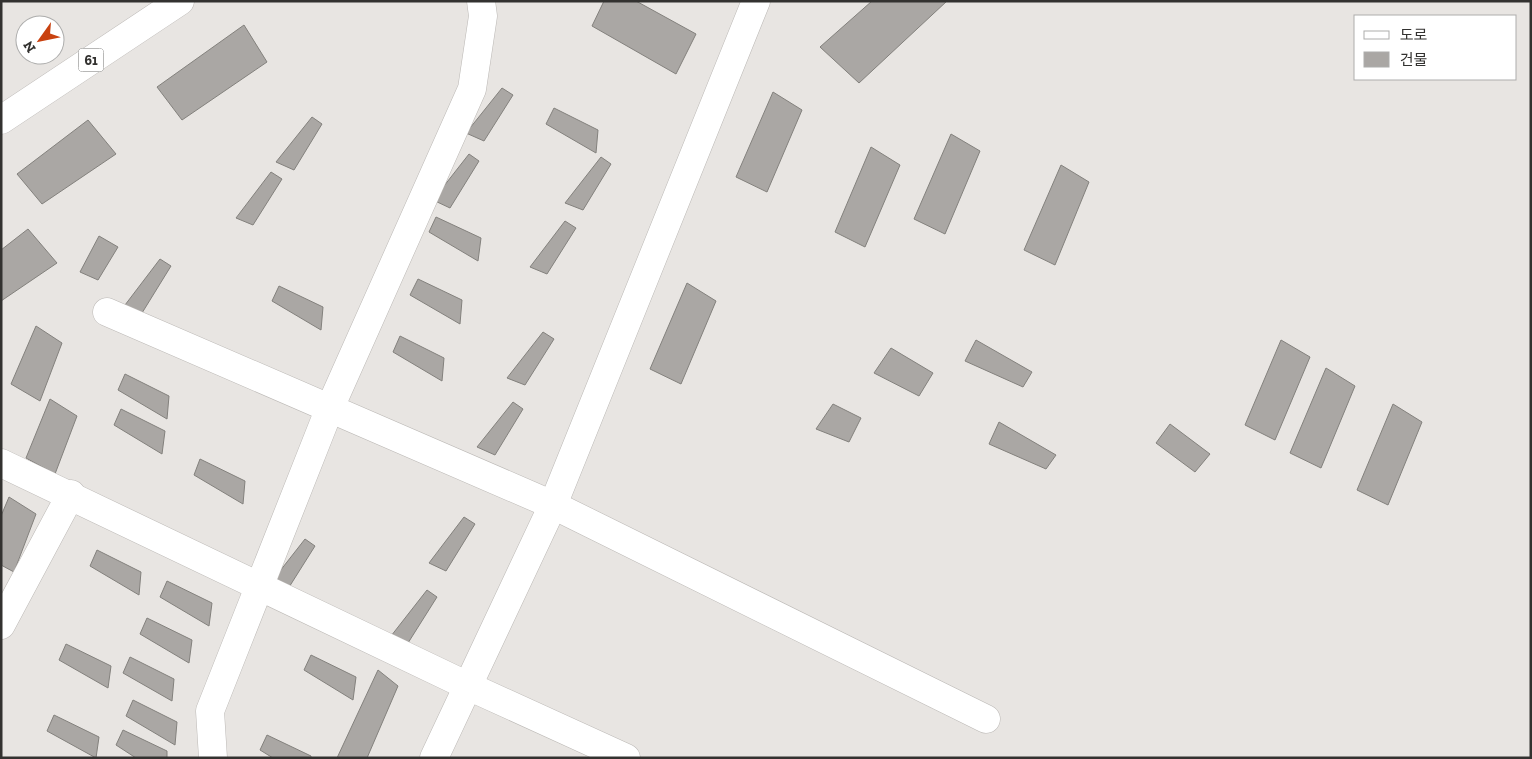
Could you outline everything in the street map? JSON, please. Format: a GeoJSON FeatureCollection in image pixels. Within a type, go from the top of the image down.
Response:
{"type":"FeatureCollection","features":[{"type":"Feature","properties":{"kind":"street","name":"61"},"geometry":{"type":"LineString","coordinates":[[1,120],[180,1]]}},
{"type":"Feature","properties":{"kind":"street"},"geometry":{"type":"LineString","coordinates":[[212,758],[210,710],[329,410],[472,89],[483,16],[481,1]]}},
{"type":"Feature","properties":{"kind":"street"},"geometry":{"type":"LineString","coordinates":[[434,758],[553,505],[756,1]]}},
{"type":"Feature","properties":{"kind":"street"},"geometry":{"type":"LineString","coordinates":[[107,312],[329,410],[553,505],[986,718]]}},
{"type":"Feature","properties":{"kind":"street"},"geometry":{"type":"LineString","coordinates":[[1,463],[71,494],[468,686],[626,758]]}},
{"type":"Feature","properties":{"kind":"street"},"geometry":{"type":"LineString","coordinates":[[1,625],[71,494]]}},
{"type":"Feature","properties":{"kind":"building"},"geometry":{"type":"Polygon","coordinates":[[[604,1],[636,1],[696,34],[676,74],[592,26],[604,1]]]}},
{"type":"Feature","properties":{"kind":"building"},"geometry":{"type":"Polygon","coordinates":[[[872,1],[947,1],[859,83],[820,47],[872,1]]]}},
{"type":"Feature","properties":{"kind":"building"},"geometry":{"type":"Polygon","coordinates":[[[244,25],[267,62],[182,120],[157,87],[244,25]]]}},
{"type":"Feature","properties":{"kind":"building"},"geometry":{"type":"Polygon","coordinates":[[[502,88],[513,95],[484,141],[466,133],[502,88]]]}},
{"type":"Feature","properties":{"kind":"building"},"geometry":{"type":"Polygon","coordinates":[[[773,92],[802,110],[767,192],[736,177],[773,92]]]}},
{"type":"Feature","properties":{"kind":"building"},"geometry":{"type":"Polygon","coordinates":[[[554,108],[598,130],[596,153],[546,124],[554,108]]]}},
{"type":"Feature","properties":{"kind":"building"},"geometry":{"type":"Polygon","coordinates":[[[312,117],[322,124],[294,170],[276,162],[312,117]]]}},
{"type":"Feature","properties":{"kind":"building"},"geometry":{"type":"Polygon","coordinates":[[[88,120],[116,154],[42,204],[17,174],[88,120]]]}},
{"type":"Feature","properties":{"kind":"building"},"geometry":{"type":"Polygon","coordinates":[[[951,134],[980,151],[945,234],[914,219],[951,134]]]}},
{"type":"Feature","properties":{"kind":"building"},"geometry":{"type":"Polygon","coordinates":[[[871,147],[900,165],[865,247],[835,232],[871,147]]]}},
{"type":"Feature","properties":{"kind":"building"},"geometry":{"type":"Polygon","coordinates":[[[469,154],[479,161],[450,208],[433,200],[469,154]]]}},
{"type":"Feature","properties":{"kind":"building"},"geometry":{"type":"Polygon","coordinates":[[[601,157],[611,164],[583,210],[565,203],[601,157]]]}},
{"type":"Feature","properties":{"kind":"building"},"geometry":{"type":"Polygon","coordinates":[[[1061,165],[1089,182],[1055,265],[1024,250],[1061,165]]]}},
{"type":"Feature","properties":{"kind":"building"},"geometry":{"type":"Polygon","coordinates":[[[271,172],[282,179],[253,225],[236,218],[271,172]]]}},
{"type":"Feature","properties":{"kind":"building"},"geometry":{"type":"Polygon","coordinates":[[[436,217],[481,238],[478,261],[429,232],[436,217]]]}},
{"type":"Feature","properties":{"kind":"building"},"geometry":{"type":"Polygon","coordinates":[[[565,221],[576,228],[547,274],[530,267],[565,221]]]}},
{"type":"Feature","properties":{"kind":"building"},"geometry":{"type":"Polygon","coordinates":[[[28,229],[57,263],[1,301],[1,250],[28,229]]]}},
{"type":"Feature","properties":{"kind":"building"},"geometry":{"type":"Polygon","coordinates":[[[99,236],[118,247],[98,280],[80,272],[99,236]]]}},
{"type":"Feature","properties":{"kind":"building"},"geometry":{"type":"Polygon","coordinates":[[[160,259],[171,266],[142,313],[125,305],[160,259]]]}},
{"type":"Feature","properties":{"kind":"building"},"geometry":{"type":"Polygon","coordinates":[[[418,279],[462,300],[460,324],[410,295],[418,279]]]}},
{"type":"Feature","properties":{"kind":"building"},"geometry":{"type":"Polygon","coordinates":[[[687,283],[716,301],[681,384],[650,369],[687,283]]]}},
{"type":"Feature","properties":{"kind":"building"},"geometry":{"type":"Polygon","coordinates":[[[279,286],[323,307],[321,330],[272,301],[279,286]]]}},
{"type":"Feature","properties":{"kind":"building"},"geometry":{"type":"Polygon","coordinates":[[[36,326],[62,343],[40,401],[11,384],[36,326]]]}},
{"type":"Feature","properties":{"kind":"building"},"geometry":{"type":"Polygon","coordinates":[[[543,332],[554,339],[525,385],[507,378],[543,332]]]}},
{"type":"Feature","properties":{"kind":"building"},"geometry":{"type":"Polygon","coordinates":[[[400,336],[444,358],[442,381],[393,352],[400,336]]]}},
{"type":"Feature","properties":{"kind":"building"},"geometry":{"type":"Polygon","coordinates":[[[976,340],[1032,372],[1023,387],[965,361],[976,340]]]}},
{"type":"Feature","properties":{"kind":"building"},"geometry":{"type":"Polygon","coordinates":[[[1281,340],[1310,357],[1275,440],[1245,425],[1281,340]]]}},
{"type":"Feature","properties":{"kind":"building"},"geometry":{"type":"Polygon","coordinates":[[[891,348],[933,373],[919,396],[874,373],[891,348]]]}},
{"type":"Feature","properties":{"kind":"building"},"geometry":{"type":"Polygon","coordinates":[[[1326,368],[1355,386],[1321,468],[1290,453],[1326,368]]]}},
{"type":"Feature","properties":{"kind":"building"},"geometry":{"type":"Polygon","coordinates":[[[125,374],[169,396],[167,419],[118,390],[125,374]]]}},
{"type":"Feature","properties":{"kind":"building"},"geometry":{"type":"Polygon","coordinates":[[[50,399],[77,416],[55,474],[26,458],[50,399]]]}},
{"type":"Feature","properties":{"kind":"building"},"geometry":{"type":"Polygon","coordinates":[[[513,402],[523,409],[495,455],[477,447],[513,402]]]}},
{"type":"Feature","properties":{"kind":"building"},"geometry":{"type":"Polygon","coordinates":[[[833,404],[861,418],[849,442],[816,429],[833,404]]]}},
{"type":"Feature","properties":{"kind":"building"},"geometry":{"type":"Polygon","coordinates":[[[1393,404],[1422,422],[1388,505],[1357,490],[1393,404]]]}},
{"type":"Feature","properties":{"kind":"building"},"geometry":{"type":"Polygon","coordinates":[[[121,409],[165,431],[162,454],[114,425],[121,409]]]}},
{"type":"Feature","properties":{"kind":"building"},"geometry":{"type":"Polygon","coordinates":[[[999,422],[1056,455],[1046,469],[989,444],[999,422]]]}},
{"type":"Feature","properties":{"kind":"building"},"geometry":{"type":"Polygon","coordinates":[[[1170,424],[1210,454],[1195,472],[1156,443],[1170,424]]]}},
{"type":"Feature","properties":{"kind":"building"},"geometry":{"type":"Polygon","coordinates":[[[200,459],[245,481],[243,504],[194,475],[200,459]]]}},
{"type":"Feature","properties":{"kind":"building"},"geometry":{"type":"Polygon","coordinates":[[[9,497],[36,514],[14,572],[1,565],[1,516],[9,497]]]}},
{"type":"Feature","properties":{"kind":"building"},"geometry":{"type":"Polygon","coordinates":[[[464,517],[475,524],[446,571],[429,563],[464,517]]]}},
{"type":"Feature","properties":{"kind":"building"},"geometry":{"type":"Polygon","coordinates":[[[305,539],[315,546],[286,592],[269,585],[305,539]]]}},
{"type":"Feature","properties":{"kind":"building"},"geometry":{"type":"Polygon","coordinates":[[[97,550],[141,572],[139,595],[90,566],[97,550]]]}},
{"type":"Feature","properties":{"kind":"building"},"geometry":{"type":"Polygon","coordinates":[[[167,581],[212,603],[209,626],[160,597],[167,581]]]}},
{"type":"Feature","properties":{"kind":"building"},"geometry":{"type":"Polygon","coordinates":[[[427,590],[437,597],[408,643],[391,636],[427,590]]]}},
{"type":"Feature","properties":{"kind":"building"},"geometry":{"type":"Polygon","coordinates":[[[147,618],[192,640],[189,663],[140,634],[147,618]]]}},
{"type":"Feature","properties":{"kind":"building"},"geometry":{"type":"Polygon","coordinates":[[[66,644],[111,666],[108,688],[59,660],[66,644]]]}},
{"type":"Feature","properties":{"kind":"building"},"geometry":{"type":"Polygon","coordinates":[[[311,655],[356,677],[353,700],[304,670],[311,655]]]}},
{"type":"Feature","properties":{"kind":"building"},"geometry":{"type":"Polygon","coordinates":[[[130,657],[174,679],[172,701],[123,673],[130,657]]]}},
{"type":"Feature","properties":{"kind":"building"},"geometry":{"type":"Polygon","coordinates":[[[378,670],[398,686],[367,758],[337,758],[378,670]]]}},
{"type":"Feature","properties":{"kind":"building"},"geometry":{"type":"Polygon","coordinates":[[[133,700],[177,722],[175,745],[126,716],[133,700]]]}},
{"type":"Feature","properties":{"kind":"building"},"geometry":{"type":"Polygon","coordinates":[[[54,715],[99,737],[96,758],[47,731],[54,715]]]}},
{"type":"Feature","properties":{"kind":"building"},"geometry":{"type":"Polygon","coordinates":[[[123,730],[167,751],[167,758],[136,758],[116,745],[123,730]]]}},
{"type":"Feature","properties":{"kind":"building"},"geometry":{"type":"Polygon","coordinates":[[[267,735],[311,756],[311,758],[273,758],[260,750],[267,735]]]}}]}
